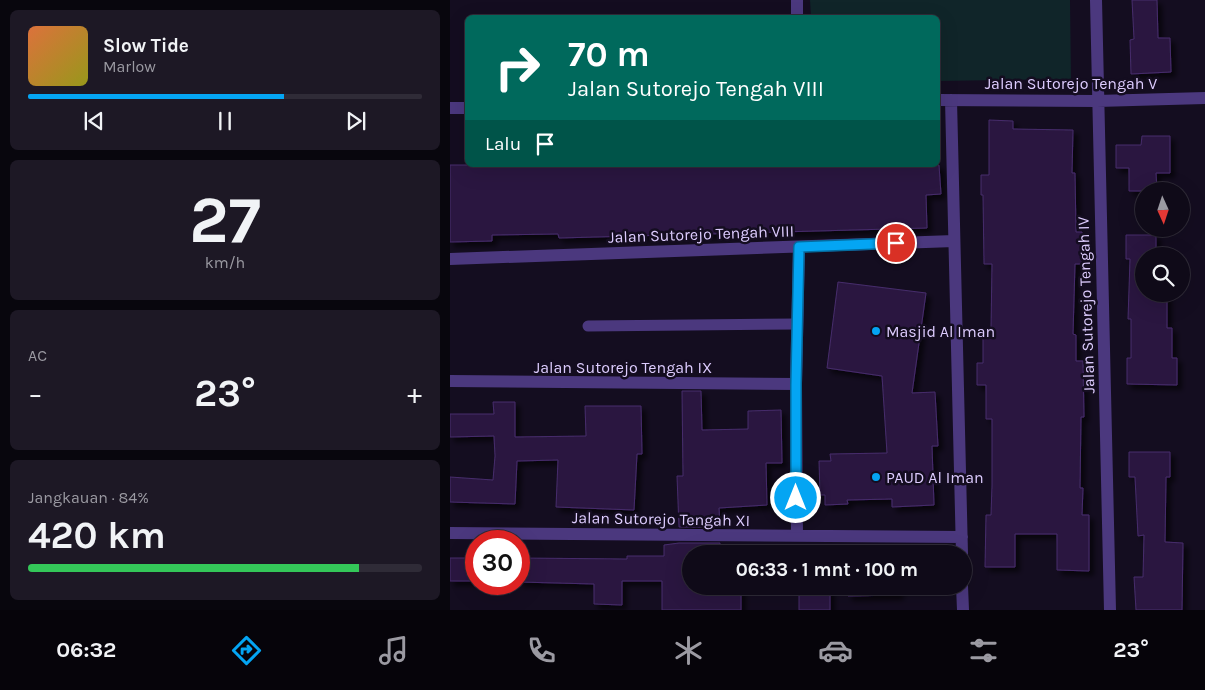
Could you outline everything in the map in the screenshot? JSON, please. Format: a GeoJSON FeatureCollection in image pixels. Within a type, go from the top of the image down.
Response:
{"type":"FeatureCollection","features":[{"type":"Feature","properties":{"kind":"street"},"geometry":{"type":"LineString","coordinates":[[796,0],[797,15]]}},
{"type":"Feature","properties":{"kind":"street","name":"Jalan Sutorejo Tengah IV"},"geometry":{"type":"LineString","coordinates":[[1096,0],[1110,610]]}},
{"type":"Feature","properties":{"kind":"street","name":"Jalan Sutorejo Tengah V"},"geometry":{"type":"LineString","coordinates":[[944,100],[1097,101],[1205,98]]}},
{"type":"Feature","properties":{"kind":"street"},"geometry":{"type":"LineString","coordinates":[[944,100],[954,241],[962,545]]}},
{"type":"Feature","properties":{"kind":"street"},"geometry":{"type":"LineString","coordinates":[[450,108],[465,108]]}},
{"type":"Feature","properties":{"kind":"street","name":"Jalan Sutorejo Tengah VIII"},"geometry":{"type":"LineString","coordinates":[[450,259],[954,241]]}},
{"type":"Feature","properties":{"kind":"street"},"geometry":{"type":"LineString","coordinates":[[797,536],[796,384],[799,247]]}},
{"type":"Feature","properties":{"kind":"street","name":"Jalan Sutorejo Tengah IX"},"geometry":{"type":"LineString","coordinates":[[450,381],[796,384]]}},
{"type":"Feature","properties":{"kind":"street","name":"Jalan Sutorejo Tengah XI"},"geometry":{"type":"LineString","coordinates":[[450,533],[962,538]]}},
{"type":"Feature","properties":{"kind":"street"},"geometry":{"type":"LineString","coordinates":[[962,595],[963,610]]}},
{"type":"Feature","properties":{"kind":"lane"},"geometry":{"type":"LineString","coordinates":[[588,326],[797,324]]}},
{"type":"Feature","properties":{"kind":"green space"},"geometry":{"type":"Polygon","coordinates":[[[810,0],[1070,0],[1071,79],[940,81],[940,15],[811,15],[810,0]]]}},
{"type":"Feature","properties":{"kind":"building"},"geometry":{"type":"Polygon","coordinates":[[[1132,0],[1157,0],[1158,38],[1170,38],[1171,72],[1131,74],[1130,40],[1134,39],[1132,0]]]}},
{"type":"Feature","properties":{"kind":"building"},"geometry":{"type":"Polygon","coordinates":[[[989,120],[1013,121],[1013,129],[1073,130],[1072,173],[1075,173],[1076,232],[1082,232],[1082,264],[1075,264],[1073,334],[1076,335],[1076,361],[1083,361],[1084,417],[1081,417],[1080,488],[1083,488],[1082,515],[1089,515],[1089,571],[1057,570],[1057,534],[1015,534],[1015,567],[985,567],[986,515],[991,515],[992,419],[986,419],[986,385],[977,385],[977,363],[983,363],[983,329],[991,329],[992,264],[984,264],[983,195],[981,195],[981,175],[989,175],[989,120]]]}},
{"type":"Feature","properties":{"kind":"building"},"geometry":{"type":"Polygon","coordinates":[[[1142,136],[1170,136],[1170,173],[1156,173],[1156,182],[1135,182],[1135,191],[1129,191],[1129,168],[1116,168],[1116,145],[1141,145],[1142,136]]]}},
{"type":"Feature","properties":{"kind":"building"},"geometry":{"type":"Polygon","coordinates":[[[450,165],[465,165],[465,167],[939,167],[941,194],[926,195],[927,228],[559,238],[558,234],[492,235],[492,241],[450,242],[450,165]]]}},
{"type":"Feature","properties":{"kind":"building"},"geometry":{"type":"Polygon","coordinates":[[[1126,235],[1135,235],[1135,238],[1156,238],[1156,247],[1135,247],[1135,302],[1167,302],[1167,328],[1172,328],[1172,358],[1177,358],[1177,385],[1127,384],[1127,358],[1131,358],[1131,319],[1128,319],[1130,259],[1126,259],[1126,235]]]}},
{"type":"Feature","properties":{"kind":"building"},"geometry":{"type":"Polygon","coordinates":[[[838,282],[926,293],[912,393],[935,392],[938,446],[932,446],[934,505],[892,507],[892,499],[847,500],[848,504],[825,505],[825,495],[820,495],[819,461],[831,461],[830,454],[887,453],[882,376],[827,368],[838,282]]]}},
{"type":"Feature","properties":{"kind":"building"},"geometry":{"type":"Polygon","coordinates":[[[682,391],[701,391],[702,430],[748,429],[748,411],[781,410],[782,463],[766,463],[767,505],[719,508],[720,527],[679,527],[677,476],[683,476],[682,391]]]}},
{"type":"Feature","properties":{"kind":"building"},"geometry":{"type":"Polygon","coordinates":[[[493,402],[515,402],[515,437],[586,436],[585,406],[641,406],[642,454],[637,454],[634,510],[556,507],[558,460],[517,461],[515,504],[450,502],[450,477],[493,480],[495,456],[494,436],[450,437],[450,414],[494,414],[493,402]]]}},
{"type":"Feature","properties":{"kind":"building"},"geometry":{"type":"Polygon","coordinates":[[[1129,452],[1170,452],[1170,477],[1166,477],[1165,542],[1183,543],[1182,610],[1136,610],[1134,577],[1143,577],[1144,535],[1138,536],[1135,477],[1129,477],[1129,452]]]}},
{"type":"Feature","properties":{"kind":"building"},"geometry":{"type":"Polygon","coordinates":[[[720,543],[720,545],[682,545],[682,595],[741,595],[741,610],[662,610],[662,581],[622,581],[622,605],[594,604],[594,584],[530,582],[530,558],[627,559],[627,556],[664,556],[664,545],[720,543]]]}},
{"type":"Feature","properties":{"kind":"building"},"geometry":{"type":"Polygon","coordinates":[[[450,558],[465,558],[465,581],[450,581],[450,558]]]}},
{"type":"Feature","properties":{"kind":"building"},"geometry":{"type":"Polygon","coordinates":[[[799,595],[830,595],[830,610],[799,610],[799,595]]]}},
{"type":"Feature","properties":{"kind":"building"},"geometry":{"type":"Polygon","coordinates":[[[848,595],[899,595],[848,596],[848,595]]]}},
{"type":"Feature","properties":{"kind":"place","name":"Masjid Al Iman"},"geometry":{"type":"Point","coordinates":[876,331]}},
{"type":"Feature","properties":{"kind":"place","name":"PAUD Al Iman"},"geometry":{"type":"Point","coordinates":[876,477]}},
{"type":"Feature","properties":{"kind":"route"},"geometry":{"type":"LineString","coordinates":[[796,498],[799,247],[896,243]]}}]}
